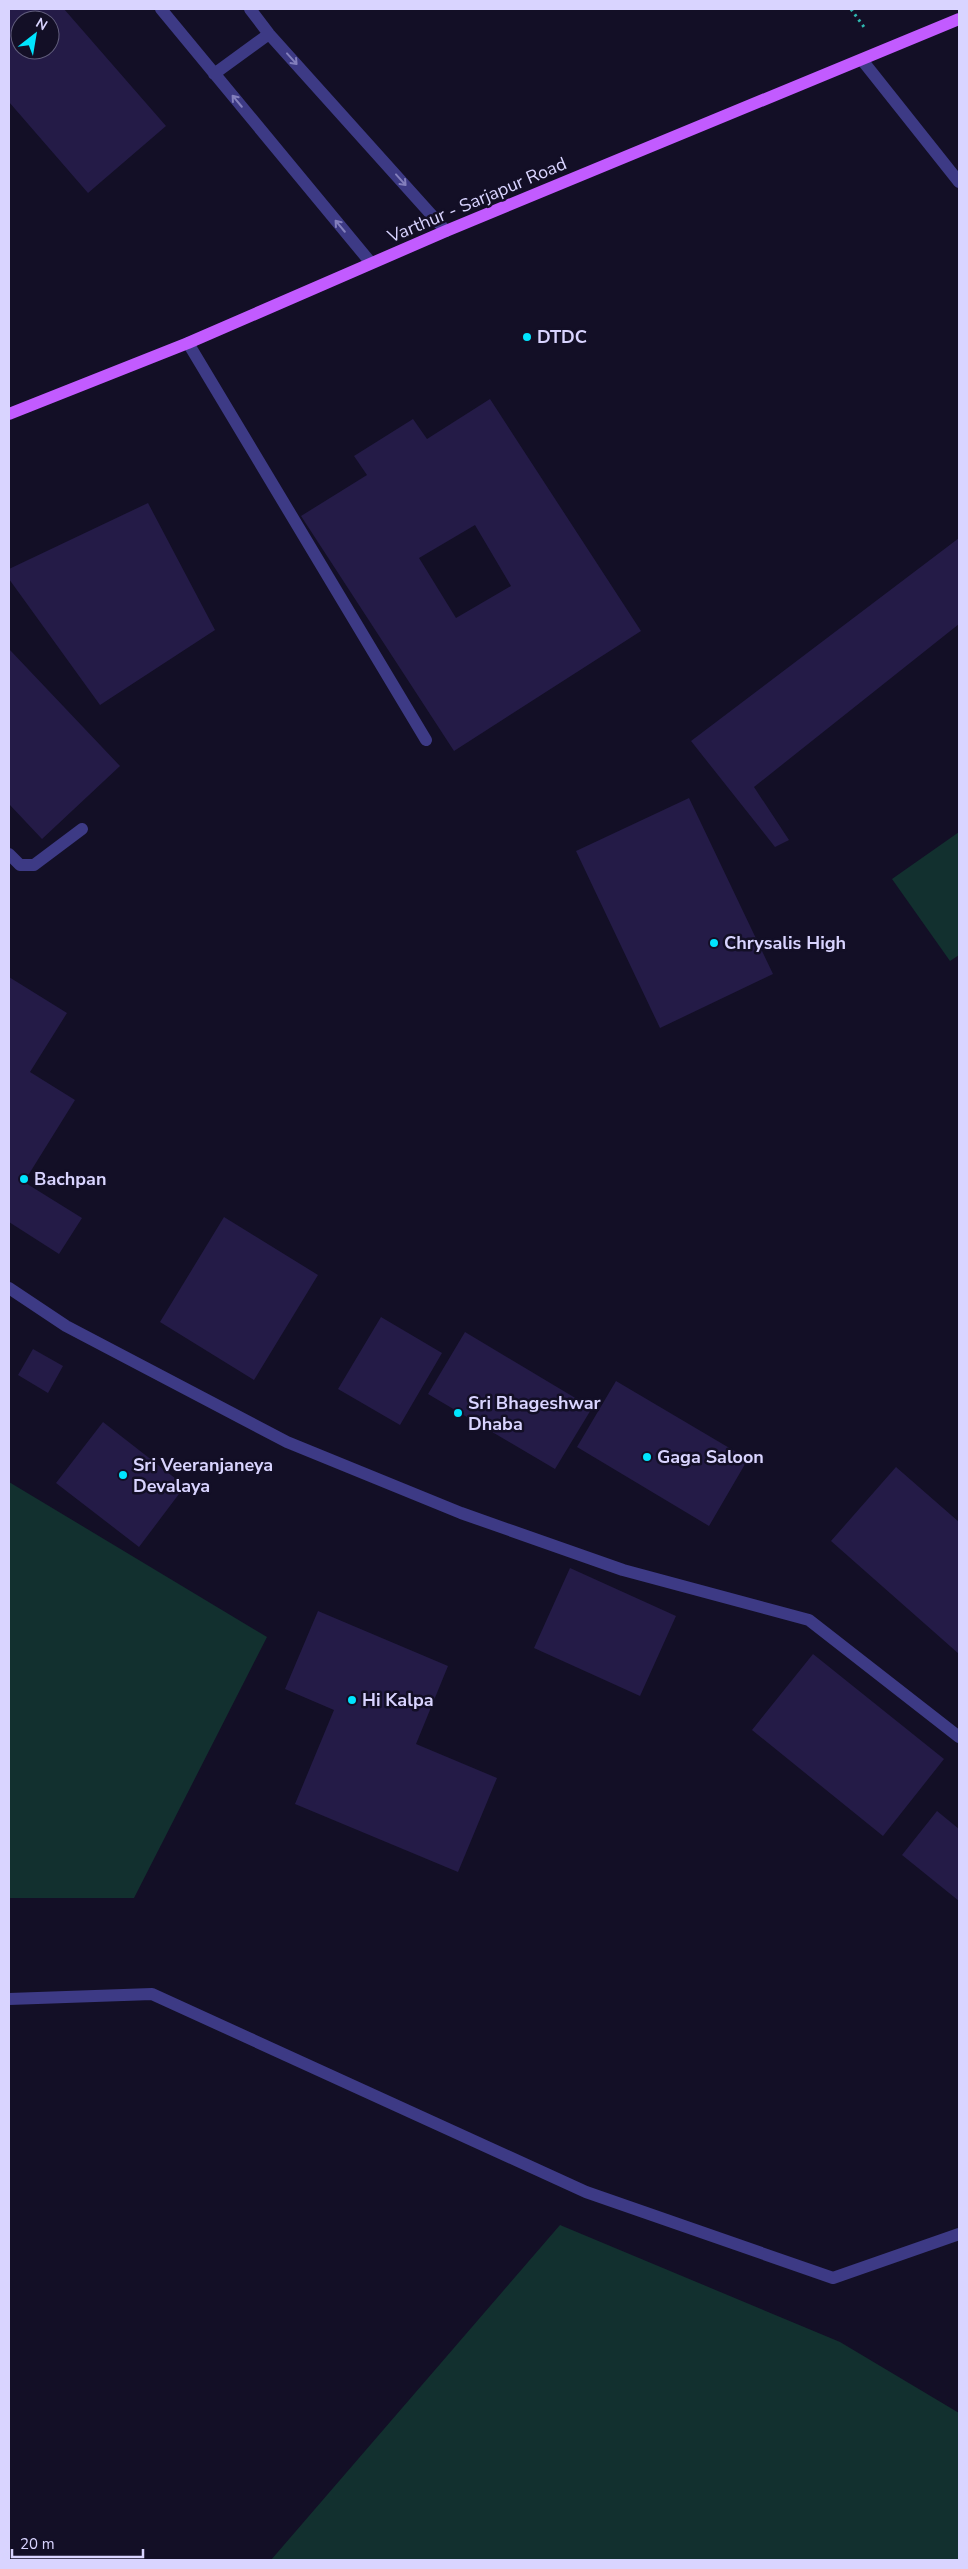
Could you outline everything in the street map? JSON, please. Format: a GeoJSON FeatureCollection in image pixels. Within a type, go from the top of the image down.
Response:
{"type":"FeatureCollection","features":[{"type":"Feature","properties":{"kind":"main road","name":"Varthur - Sarjapur Road"},"geometry":{"type":"LineString","coordinates":[[9,414],[188,343],[446,230],[959,19]]}},
{"type":"Feature","properties":{"kind":"street"},"geometry":{"type":"LineString","coordinates":[[161,9],[371,264]]}},
{"type":"Feature","properties":{"kind":"street"},"geometry":{"type":"LineString","coordinates":[[250,9],[269,34],[446,230]]}},
{"type":"Feature","properties":{"kind":"street"},"geometry":{"type":"LineString","coordinates":[[214,74],[269,34]]}},
{"type":"Feature","properties":{"kind":"street"},"geometry":{"type":"LineString","coordinates":[[862,60],[959,182]]}},
{"type":"Feature","properties":{"kind":"street"},"geometry":{"type":"LineString","coordinates":[[188,343],[426,740]]}},
{"type":"Feature","properties":{"kind":"street"},"geometry":{"type":"LineString","coordinates":[[9,854],[20,865],[34,865],[82,829]]}},
{"type":"Feature","properties":{"kind":"street"},"geometry":{"type":"LineString","coordinates":[[9,1288],[66,1326],[286,1442],[462,1513],[623,1570],[809,1620],[959,1737]]}},
{"type":"Feature","properties":{"kind":"street"},"geometry":{"type":"LineString","coordinates":[[9,1998],[152,1994],[586,2192],[833,2278],[959,2234]]}},
{"type":"Feature","properties":{"kind":"green space"},"geometry":{"type":"Polygon","coordinates":[[[959,832],[959,955],[950,961],[892,879],[959,832]]]}},
{"type":"Feature","properties":{"kind":"green space"},"geometry":{"type":"Polygon","coordinates":[[[9,1482],[267,1637],[134,1898],[9,1898],[9,1482]]]}},
{"type":"Feature","properties":{"kind":"green space"},"geometry":{"type":"Polygon","coordinates":[[[560,2225],[840,2342],[959,2413],[959,2560],[271,2560],[560,2225]]]}},
{"type":"Feature","properties":{"kind":"building"},"geometry":{"type":"Polygon","coordinates":[[[9,9],[64,9],[166,126],[88,193],[9,102],[9,9]]]}},
{"type":"Feature","properties":{"kind":"building"},"geometry":{"type":"Polygon","coordinates":[[[490,399],[641,631],[454,751],[301,516],[367,475],[354,456],[413,419],[427,439],[490,399]],[[475,525],[419,558],[456,618],[511,586],[475,525]]]}},
{"type":"Feature","properties":{"kind":"building"},"geometry":{"type":"Polygon","coordinates":[[[148,503],[215,630],[100,705],[9,579],[9,569],[148,503]]]}},
{"type":"Feature","properties":{"kind":"building"},"geometry":{"type":"Polygon","coordinates":[[[959,538],[959,624],[754,787],[789,840],[775,847],[691,741],[959,538]]]}},
{"type":"Feature","properties":{"kind":"building"},"geometry":{"type":"Polygon","coordinates":[[[9,649],[120,766],[42,839],[9,804],[9,649]]]}},
{"type":"Feature","properties":{"kind":"building"},"geometry":{"type":"Polygon","coordinates":[[[689,798],[773,974],[660,1028],[576,851],[689,798]]]}},
{"type":"Feature","properties":{"kind":"building"},"geometry":{"type":"Polygon","coordinates":[[[9,977],[67,1013],[30,1072],[75,1100],[24,1182],[82,1218],[59,1254],[9,1222],[9,977]]]}},
{"type":"Feature","properties":{"kind":"building"},"geometry":{"type":"Polygon","coordinates":[[[224,1217],[318,1275],[254,1380],[160,1322],[224,1217]]]}},
{"type":"Feature","properties":{"kind":"building"},"geometry":{"type":"Polygon","coordinates":[[[381,1317],[442,1353],[400,1425],[338,1389],[381,1317]]]}},
{"type":"Feature","properties":{"kind":"building"},"geometry":{"type":"Polygon","coordinates":[[[465,1332],[592,1408],[555,1469],[428,1394],[465,1332]]]}},
{"type":"Feature","properties":{"kind":"building"},"geometry":{"type":"Polygon","coordinates":[[[33,1349],[63,1366],[48,1393],[18,1375],[33,1349]]]}},
{"type":"Feature","properties":{"kind":"building"},"geometry":{"type":"Polygon","coordinates":[[[616,1381],[748,1459],[709,1526],[577,1447],[616,1381]]]}},
{"type":"Feature","properties":{"kind":"building"},"geometry":{"type":"Polygon","coordinates":[[[103,1422],[185,1486],[139,1547],[56,1483],[103,1422]]]}},
{"type":"Feature","properties":{"kind":"building"},"geometry":{"type":"Polygon","coordinates":[[[896,1467],[959,1522],[959,1654],[831,1541],[896,1467]]]}},
{"type":"Feature","properties":{"kind":"building"},"geometry":{"type":"Polygon","coordinates":[[[570,1568],[676,1616],[640,1696],[534,1648],[570,1568]]]}},
{"type":"Feature","properties":{"kind":"building"},"geometry":{"type":"Polygon","coordinates":[[[318,1611],[448,1666],[416,1744],[497,1778],[458,1872],[295,1804],[334,1710],[285,1689],[318,1611]]]}},
{"type":"Feature","properties":{"kind":"building"},"geometry":{"type":"Polygon","coordinates":[[[813,1654],[944,1759],[883,1836],[752,1730],[813,1654]]]}},
{"type":"Feature","properties":{"kind":"building"},"geometry":{"type":"Polygon","coordinates":[[[937,1811],[959,1829],[959,1901],[902,1855],[937,1811]]]}},
{"type":"Feature","properties":{"kind":"place","name":"DTDC"},"geometry":{"type":"Point","coordinates":[527,337]}},
{"type":"Feature","properties":{"kind":"place","name":"Chrysalis High"},"geometry":{"type":"Point","coordinates":[714,943]}},
{"type":"Feature","properties":{"kind":"place","name":"Bachpan"},"geometry":{"type":"Point","coordinates":[24,1179]}},
{"type":"Feature","properties":{"kind":"place","name":"Sri Bhageshwar Dhaba"},"geometry":{"type":"Point","coordinates":[458,1413]}},
{"type":"Feature","properties":{"kind":"place","name":"Gaga Saloon"},"geometry":{"type":"Point","coordinates":[647,1457]}},
{"type":"Feature","properties":{"kind":"place","name":"Sri Veeranjaneya Devalaya"},"geometry":{"type":"Point","coordinates":[123,1475]}},
{"type":"Feature","properties":{"kind":"place","name":"Hi Kalpa"},"geometry":{"type":"Point","coordinates":[352,1700]}}]}
